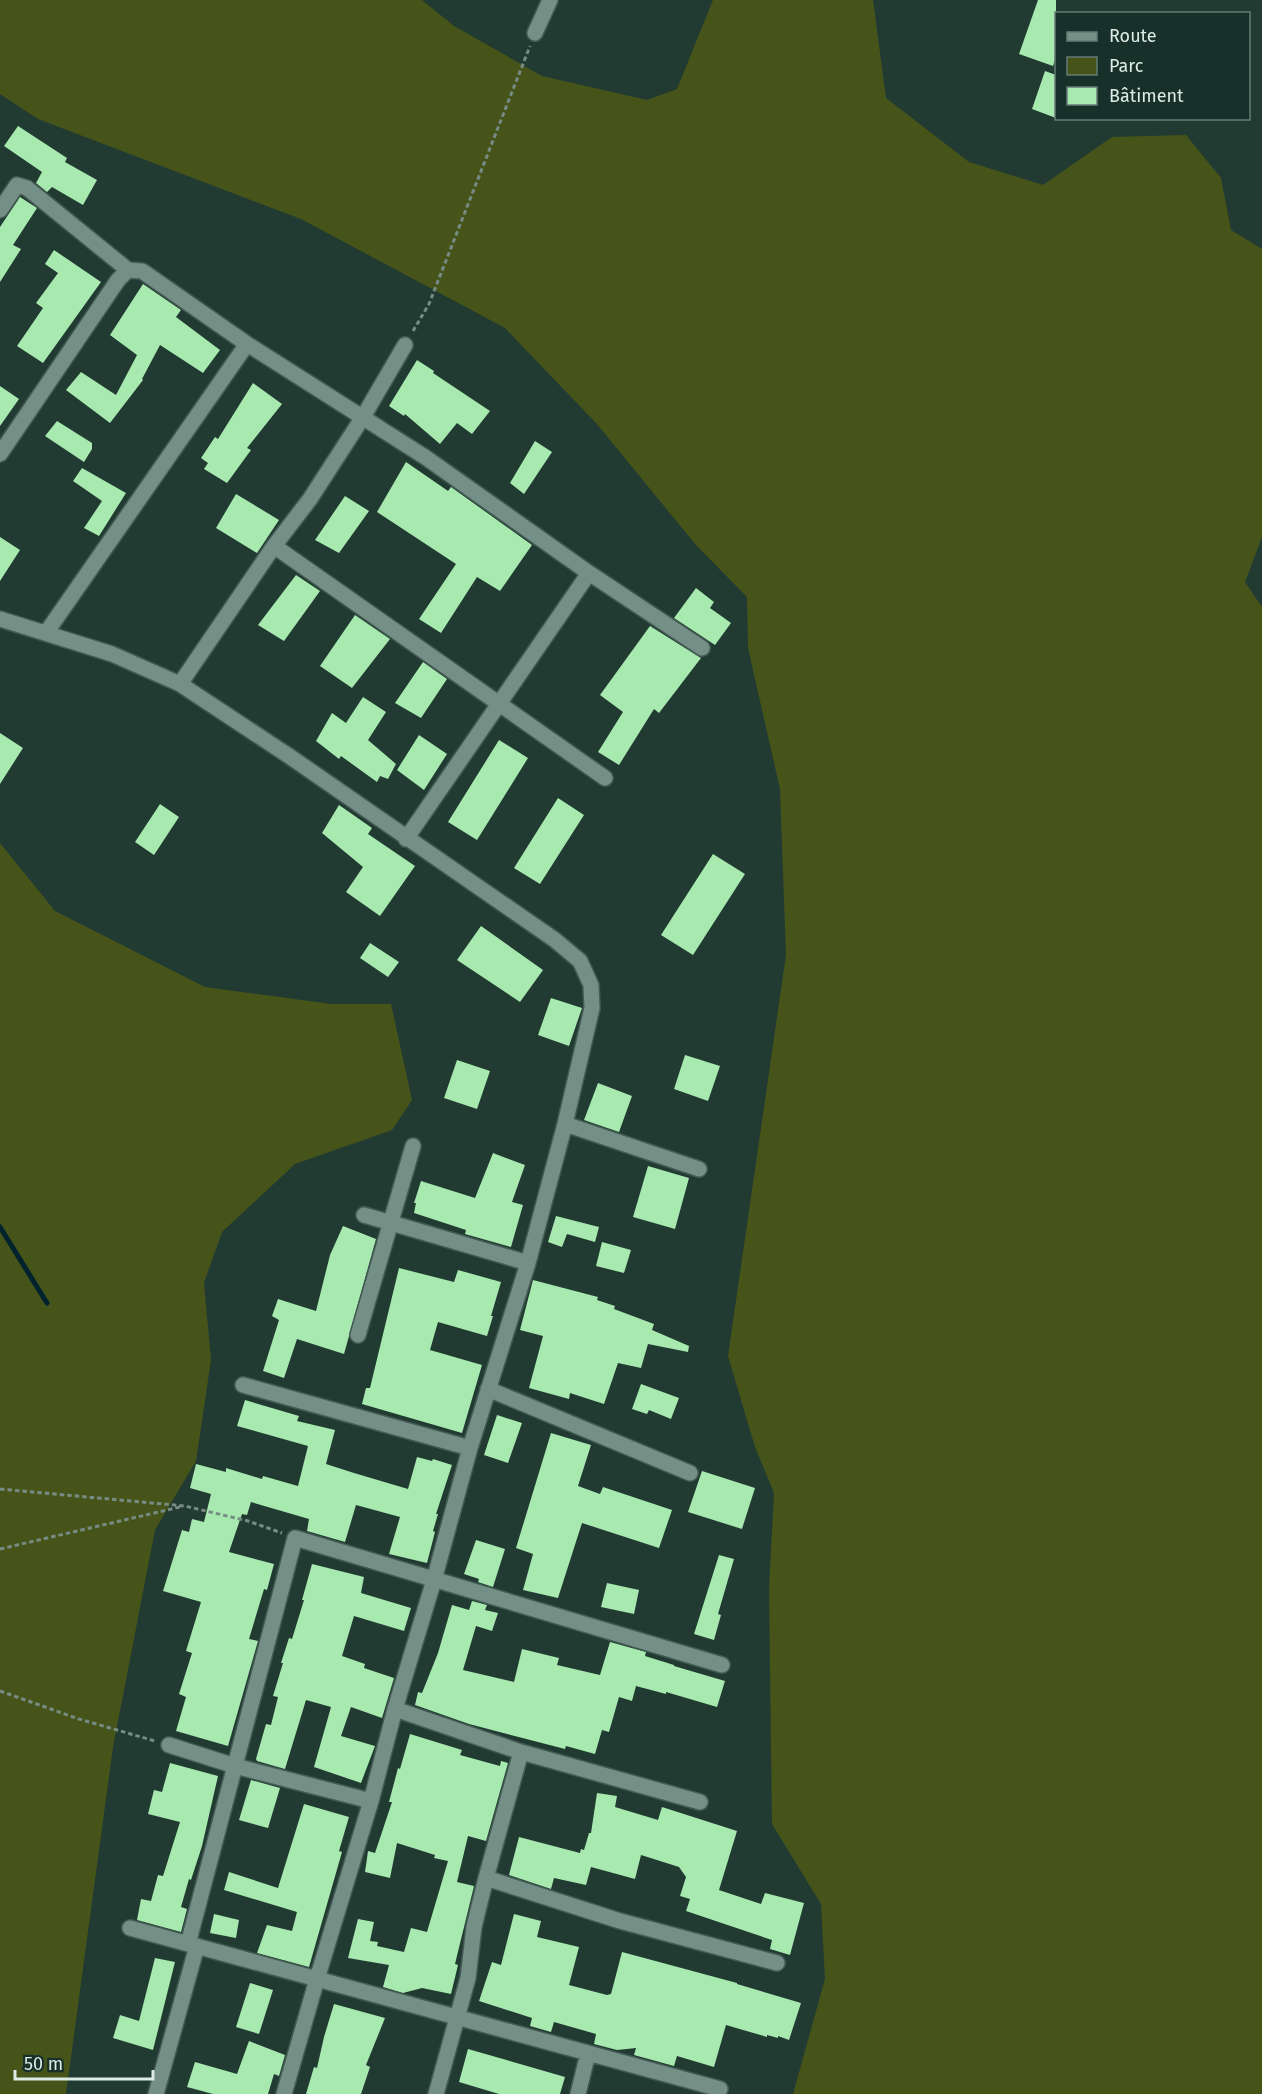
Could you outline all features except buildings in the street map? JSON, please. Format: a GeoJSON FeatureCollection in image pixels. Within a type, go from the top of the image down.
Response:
{"type":"FeatureCollection","features":[{"type":"Feature","properties":{"kind":"street"},"geometry":{"type":"LineString","coordinates":[[535,33],[550,0]]}},
{"type":"Feature","properties":{"kind":"street"},"geometry":{"type":"LineString","coordinates":[[0,210],[18,185],[27,188],[128,270],[142,271],[247,344],[425,457],[589,573],[702,648]]}},
{"type":"Feature","properties":{"kind":"street"},"geometry":{"type":"LineString","coordinates":[[0,454],[118,280],[128,270]]}},
{"type":"Feature","properties":{"kind":"street"},"geometry":{"type":"LineString","coordinates":[[46,633],[247,344]]}},
{"type":"Feature","properties":{"kind":"street"},"geometry":{"type":"LineString","coordinates":[[180,684],[274,546],[310,498],[363,417],[405,345]]}},
{"type":"Feature","properties":{"kind":"street"},"geometry":{"type":"LineString","coordinates":[[274,546],[605,778]]}},
{"type":"Feature","properties":{"kind":"street"},"geometry":{"type":"LineString","coordinates":[[406,839],[589,573]]}},
{"type":"Feature","properties":{"kind":"street"},"geometry":{"type":"LineString","coordinates":[[0,619],[112,654],[180,684],[289,756],[555,940],[580,961],[591,985],[592,1008],[566,1124],[528,1263],[470,1448],[434,1581],[394,1709],[371,1801],[316,1979],[284,2094]]}},
{"type":"Feature","properties":{"kind":"street"},"geometry":{"type":"LineString","coordinates":[[566,1124],[699,1168]]}},
{"type":"Feature","properties":{"kind":"street"},"geometry":{"type":"LineString","coordinates":[[358,1335],[413,1146]]}},
{"type":"Feature","properties":{"kind":"street"},"geometry":{"type":"LineString","coordinates":[[364,1215],[528,1263]]}},
{"type":"Feature","properties":{"kind":"street"},"geometry":{"type":"LineString","coordinates":[[243,1385],[470,1448]]}},
{"type":"Feature","properties":{"kind":"street"},"geometry":{"type":"LineString","coordinates":[[488,1389],[690,1473]]}},
{"type":"Feature","properties":{"kind":"street"},"geometry":{"type":"LineString","coordinates":[[156,2094],[235,1766],[295,1538],[722,1665]]}},
{"type":"Feature","properties":{"kind":"street"},"geometry":{"type":"LineString","coordinates":[[394,1709],[522,1752],[700,1802]]}},
{"type":"Feature","properties":{"kind":"street"},"geometry":{"type":"LineString","coordinates":[[169,1745],[235,1766],[371,1801]]}},
{"type":"Feature","properties":{"kind":"street"},"geometry":{"type":"LineString","coordinates":[[436,2094],[468,1978],[474,1927],[486,1878],[522,1752]]}},
{"type":"Feature","properties":{"kind":"street"},"geometry":{"type":"LineString","coordinates":[[486,1878],[620,1921],[777,1963]]}},
{"type":"Feature","properties":{"kind":"street"},"geometry":{"type":"LineString","coordinates":[[130,1928],[720,2089]]}},
{"type":"Feature","properties":{"kind":"street"},"geometry":{"type":"LineString","coordinates":[[578,2094],[588,2054]]}},
{"type":"Feature","properties":{"kind":"path"},"geometry":{"type":"LineString","coordinates":[[405,345],[429,304],[535,33]]}},
{"type":"Feature","properties":{"kind":"path"},"geometry":{"type":"LineString","coordinates":[[0,1489],[185,1506],[248,1521],[295,1538]]}},
{"type":"Feature","properties":{"kind":"path"},"geometry":{"type":"LineString","coordinates":[[0,1550],[185,1506]]}},
{"type":"Feature","properties":{"kind":"path"},"geometry":{"type":"LineString","coordinates":[[0,1691],[79,1719],[134,1735]]}},
{"type":"Feature","properties":{"kind":"green space"},"geometry":{"type":"Polygon","coordinates":[[[0,0],[422,0],[454,26],[542,76],[647,100],[677,89],[713,0],[873,0],[886,98],[969,162],[1043,185],[1112,137],[1186,135],[1221,178],[1231,230],[1262,249],[1262,537],[1245,582],[1262,607],[1262,2094],[793,2094],[825,1979],[821,1904],[772,1824],[769,1589],[774,1493],[755,1447],[728,1356],[786,955],[780,789],[748,648],[747,597],[696,545],[596,423],[505,328],[301,219],[38,119],[0,94],[0,0]]]}},
{"type":"Feature","properties":{"kind":"green space"},"geometry":{"type":"Polygon","coordinates":[[[0,843],[55,911],[205,987],[331,1004],[391,1004],[412,1100],[392,1130],[295,1164],[222,1232],[204,1283],[211,1360],[196,1461],[155,1530],[113,1747],[66,2094],[0,2094],[0,843]]]}},
{"type":"Feature","properties":{"kind":"waterway"},"geometry":{"type":"LineString","coordinates":[[0,1227],[47,1303]]}}]}
